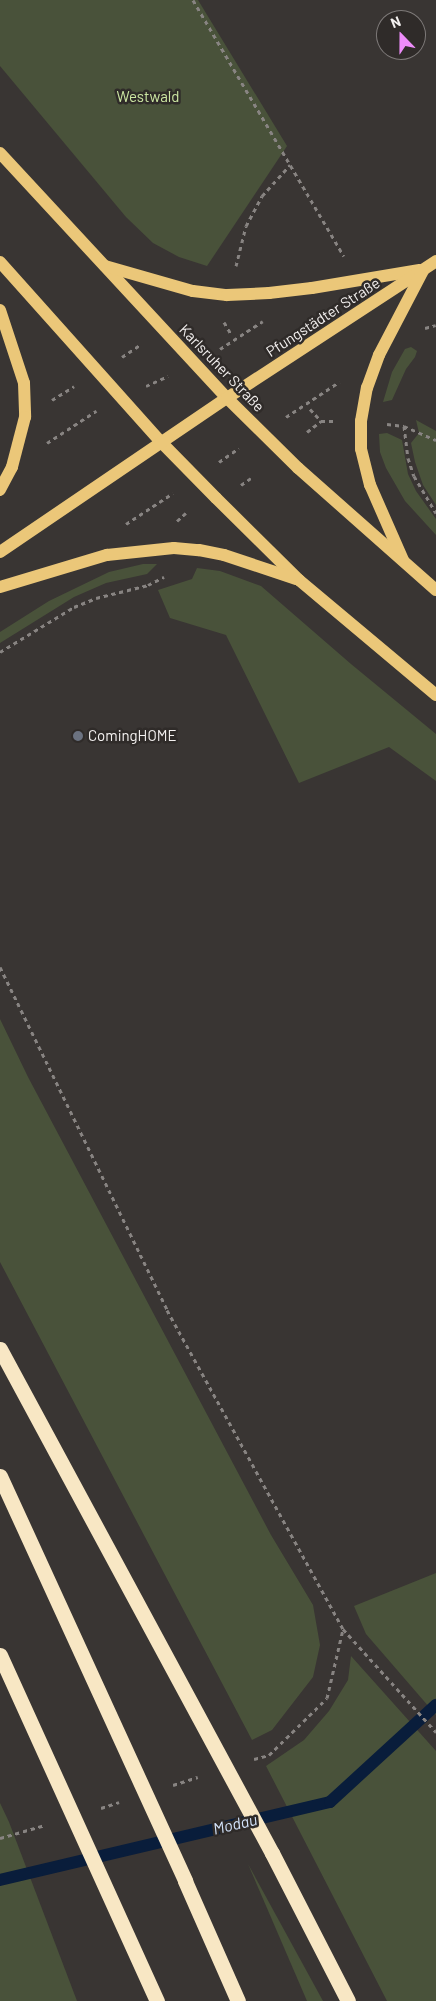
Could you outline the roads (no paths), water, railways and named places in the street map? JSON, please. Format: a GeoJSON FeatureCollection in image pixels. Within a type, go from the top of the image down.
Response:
{"type":"FeatureCollection","features":[{"type":"Feature","properties":{"kind":"highway"},"geometry":{"type":"LineString","coordinates":[[0,1349],[272,1853],[348,2001]]}},
{"type":"Feature","properties":{"kind":"highway"},"geometry":{"type":"LineString","coordinates":[[0,1476],[238,2001]]}},
{"type":"Feature","properties":{"kind":"highway"},"geometry":{"type":"LineString","coordinates":[[0,1655],[112,1906],[157,2001]]}},
{"type":"Feature","properties":{"kind":"main road","name":"Karlsruher Straße"},"geometry":{"type":"LineString","coordinates":[[0,153],[227,398],[298,468],[404,564],[436,590]]}},
{"type":"Feature","properties":{"kind":"main road","name":"Pfungstädter Straße"},"geometry":{"type":"LineString","coordinates":[[162,442],[436,261]]}},
{"type":"Feature","properties":{"kind":"main road"},"geometry":{"type":"LineString","coordinates":[[0,262],[162,442],[299,580],[436,695]]}},
{"type":"Feature","properties":{"kind":"main road"},"geometry":{"type":"LineString","coordinates":[[102,265],[193,291],[227,295],[269,294],[424,269]]}},
{"type":"Feature","properties":{"kind":"main road"},"geometry":{"type":"LineString","coordinates":[[404,564],[370,486],[361,449],[361,422],[367,388],[379,355],[424,269]]}},
{"type":"Feature","properties":{"kind":"main road"},"geometry":{"type":"LineString","coordinates":[[0,310],[24,383],[25,416],[12,467],[0,490]]}},
{"type":"Feature","properties":{"kind":"main road"},"geometry":{"type":"LineString","coordinates":[[0,552],[162,442]]}},
{"type":"Feature","properties":{"kind":"main road"},"geometry":{"type":"LineString","coordinates":[[0,587],[107,555],[174,548],[224,555],[299,580]]}},
{"type":"Feature","properties":{"kind":"waterway","name":"Modau"},"geometry":{"type":"LineString","coordinates":[[0,1880],[330,1802],[436,1705]]}},
{"type":"Feature","properties":{"kind":"place","name":"ComingHOME"},"geometry":{"type":"Point","coordinates":[78,736]}},
{"type":"Feature","properties":{"kind":"park label","name":"Westwald"},"geometry":{"type":"Point","coordinates":[148,97]}}]}
